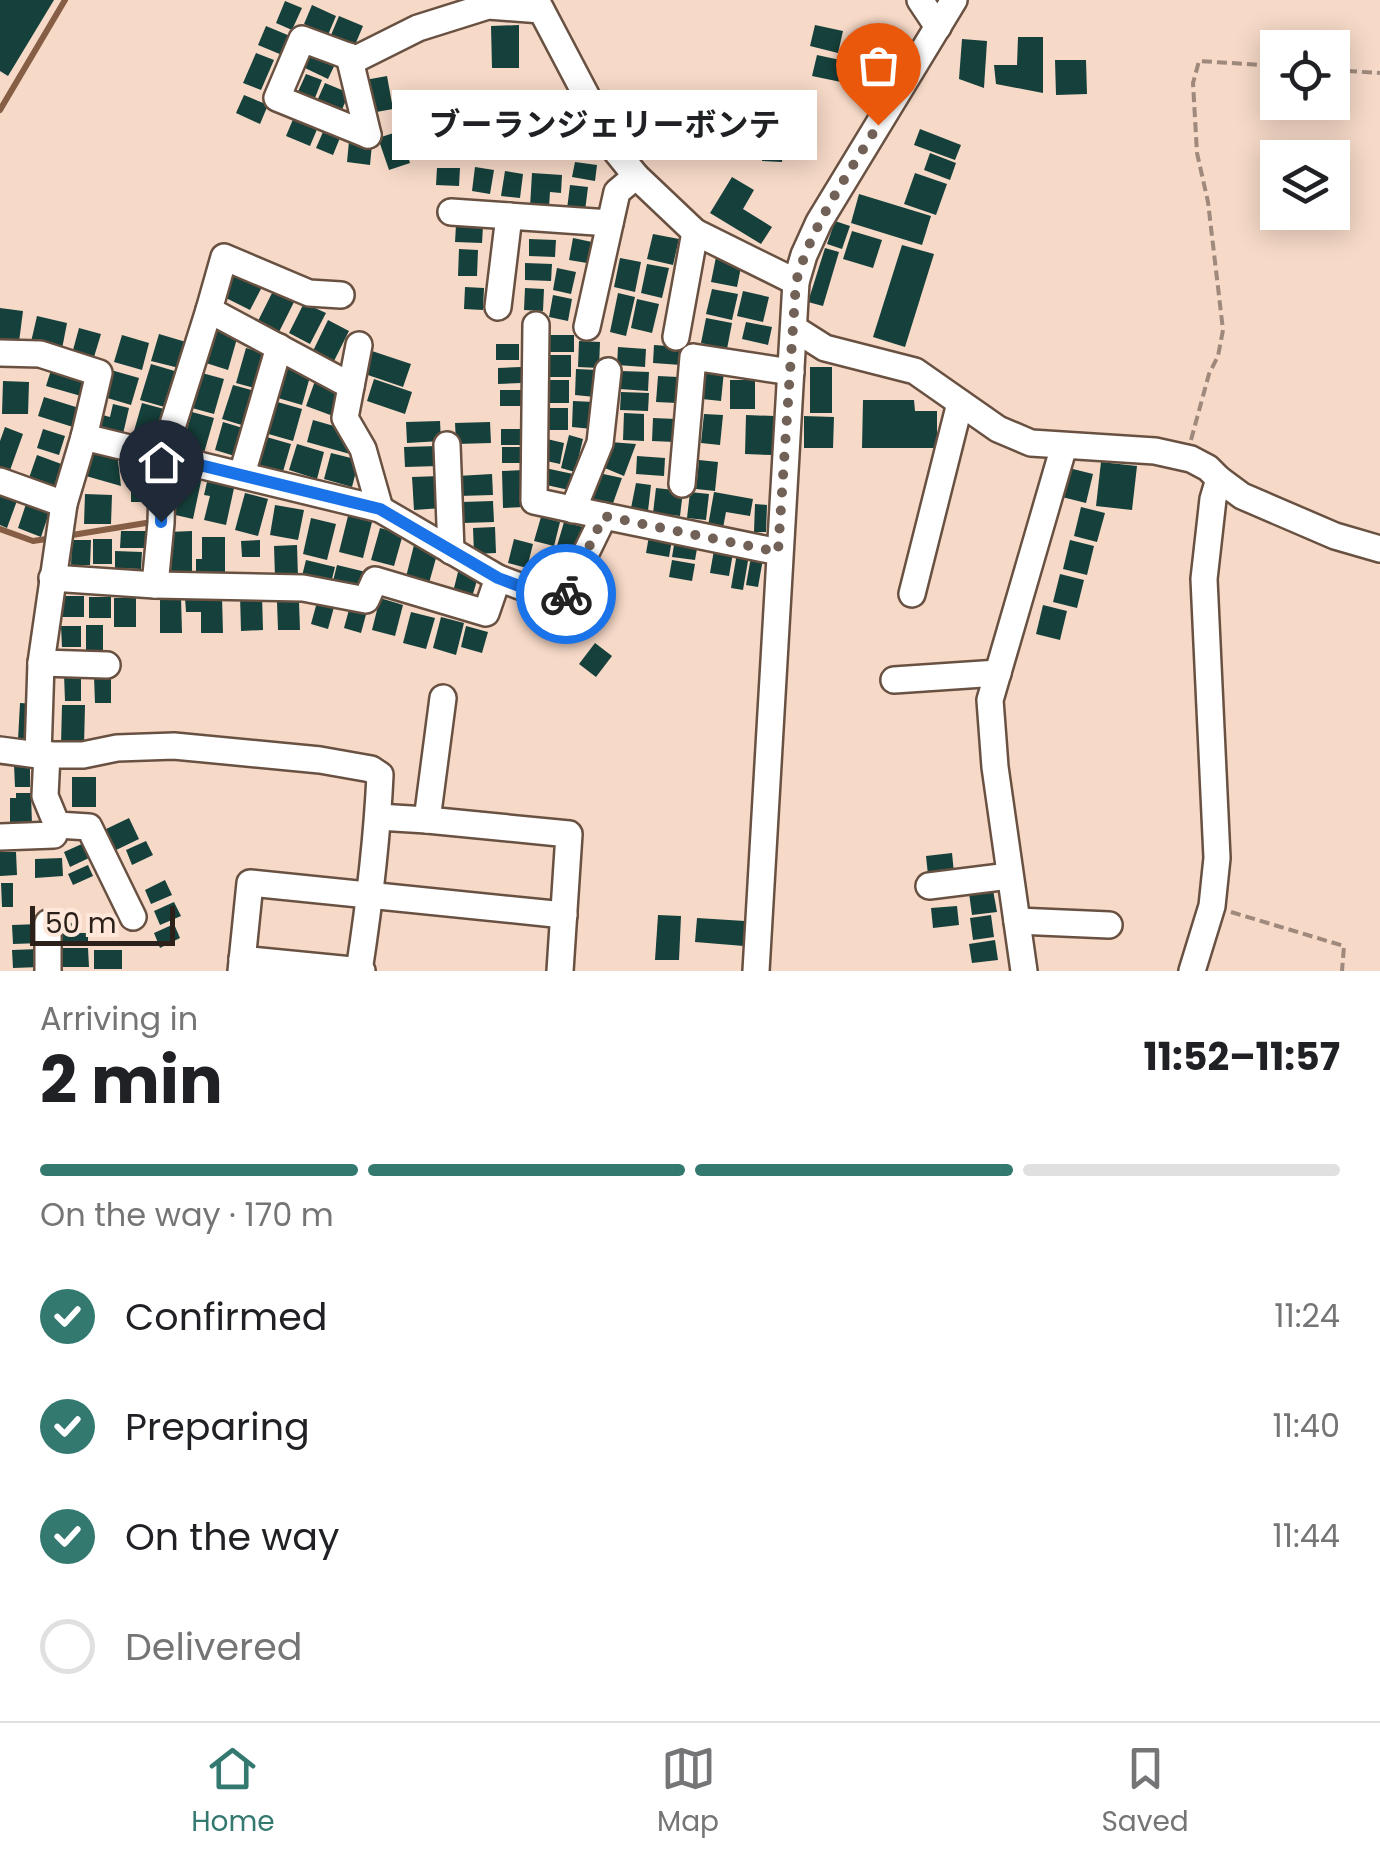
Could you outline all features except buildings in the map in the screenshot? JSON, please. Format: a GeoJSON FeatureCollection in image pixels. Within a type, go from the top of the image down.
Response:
{"type":"FeatureCollection","features":[{"type":"Feature","properties":{"kind":"street"},"geometry":{"type":"LineString","coordinates":[[920,0],[938,27]]}},
{"type":"Feature","properties":{"kind":"street"},"geometry":{"type":"LineString","coordinates":[[756,971],[796,282],[819,222],[954,0]]}},
{"type":"Feature","properties":{"kind":"street"},"geometry":{"type":"LineString","coordinates":[[349,56],[356,58],[418,28],[488,6],[538,5],[615,150],[636,176],[695,232],[796,282]]}},
{"type":"Feature","properties":{"kind":"street"},"geometry":{"type":"LineString","coordinates":[[587,328],[617,192],[636,176]]}},
{"type":"Feature","properties":{"kind":"street"},"geometry":{"type":"LineString","coordinates":[[451,212],[610,224]]}},
{"type":"Feature","properties":{"kind":"street"},"geometry":{"type":"LineString","coordinates":[[498,307],[508,216]]}},
{"type":"Feature","properties":{"kind":"street"},"geometry":{"type":"LineString","coordinates":[[676,336],[695,232]]}},
{"type":"Feature","properties":{"kind":"street"},"geometry":{"type":"LineString","coordinates":[[155,585],[163,456],[224,257],[309,293],[341,294]]}},
{"type":"Feature","properties":{"kind":"street"},"geometry":{"type":"LineString","coordinates":[[209,310],[351,386]]}},
{"type":"Feature","properties":{"kind":"street"},"geometry":{"type":"LineString","coordinates":[[536,325],[534,501],[778,552]]}},
{"type":"Feature","properties":{"kind":"street"},"geometry":{"type":"LineString","coordinates":[[794,329],[825,348],[915,371],[998,429],[1032,443],[1154,451],[1191,459],[1242,496],[1335,536],[1380,549]]}},
{"type":"Feature","properties":{"kind":"street"},"geometry":{"type":"LineString","coordinates":[[359,345],[345,418],[362,449],[380,509]]}},
{"type":"Feature","properties":{"kind":"street"},"geometry":{"type":"LineString","coordinates":[[242,474],[278,348]]}},
{"type":"Feature","properties":{"kind":"street"},"geometry":{"type":"LineString","coordinates":[[0,352],[40,354],[100,373],[64,504],[41,663],[44,796],[56,825],[54,835],[0,837]]}},
{"type":"Feature","properties":{"kind":"street"},"geometry":{"type":"LineString","coordinates":[[682,484],[692,357],[792,372]]}},
{"type":"Feature","properties":{"kind":"street"},"geometry":{"type":"LineString","coordinates":[[573,510],[600,443],[608,371]]}},
{"type":"Feature","properties":{"kind":"street"},"geometry":{"type":"LineString","coordinates":[[912,594],[960,403]]}},
{"type":"Feature","properties":{"kind":"street"},"geometry":{"type":"LineString","coordinates":[[84,437],[380,509],[498,578],[562,602],[604,516]]}},
{"type":"Feature","properties":{"kind":"street"},"geometry":{"type":"LineString","coordinates":[[447,444],[452,551]]}},
{"type":"Feature","properties":{"kind":"street"},"geometry":{"type":"LineString","coordinates":[[1024,971],[995,767],[990,700],[1064,446]]}},
{"type":"Feature","properties":{"kind":"street"},"geometry":{"type":"LineString","coordinates":[[1192,971],[1212,906],[1217,858],[1204,579],[1212,499],[1219,479]]}},
{"type":"Feature","properties":{"kind":"street"},"geometry":{"type":"LineString","coordinates":[[0,481],[64,504]]}},
{"type":"Feature","properties":{"kind":"street"},"geometry":{"type":"LineString","coordinates":[[52,578],[303,588],[366,600],[375,580],[486,613],[498,578]]}},
{"type":"Feature","properties":{"kind":"street"},"geometry":{"type":"LineString","coordinates":[[41,663],[108,666]]}},
{"type":"Feature","properties":{"kind":"street"},"geometry":{"type":"LineString","coordinates":[[894,680],[998,673]]}},
{"type":"Feature","properties":{"kind":"street"},"geometry":{"type":"LineString","coordinates":[[427,820],[444,698]]}},
{"type":"Feature","properties":{"kind":"street"},"geometry":{"type":"LineString","coordinates":[[0,750],[83,755],[117,748],[174,746],[320,760],[380,775],[371,894],[360,971],[242,965],[250,883],[371,894],[564,915]]}},
{"type":"Feature","properties":{"kind":"street"},"geometry":{"type":"LineString","coordinates":[[378,817],[570,834],[560,971]]}},
{"type":"Feature","properties":{"kind":"street"},"geometry":{"type":"LineString","coordinates":[[56,825],[89,828],[133,917]]}},
{"type":"Feature","properties":{"kind":"street"},"geometry":{"type":"LineString","coordinates":[[929,886],[1009,876]]}},
{"type":"Feature","properties":{"kind":"street"},"geometry":{"type":"LineString","coordinates":[[1017,921],[1108,925]]}},
{"type":"Feature","properties":{"kind":"street"},"geometry":{"type":"LineString","coordinates":[[48,923],[48,971]]}},
{"type":"Feature","properties":{"kind":"path"},"geometry":{"type":"LineString","coordinates":[[1191,459],[1191,438],[1223,330],[1208,202],[1196,154],[1194,83],[1199,61],[1260,65]]}},
{"type":"Feature","properties":{"kind":"path"},"geometry":{"type":"LineString","coordinates":[[1350,71],[1380,73]]}},
{"type":"Feature","properties":{"kind":"path"},"geometry":{"type":"LineString","coordinates":[[1212,906],[1344,946],[1342,971]]}},
{"type":"Feature","properties":{"kind":"waterway"},"geometry":{"type":"LineString","coordinates":[[0,110],[65,0]]}},
{"type":"Feature","properties":{"kind":"waterway"},"geometry":{"type":"LineString","coordinates":[[66,536],[152,522]]}},
{"type":"Feature","properties":{"kind":"waterway"},"geometry":{"type":"LineString","coordinates":[[0,529],[33,541],[53,538]]}},
{"type":"Feature","properties":{"kind":"way so far"},"geometry":{"type":"LineString","coordinates":[[566,594],[604,516],[778,552],[796,282],[819,222],[878,125]]}},
{"type":"Feature","properties":{"kind":"place","name":"ブーランジェリーボンテ"},"geometry":{"type":"Point","coordinates":[878,125]}},
{"type":"Feature","properties":{"kind":"route"},"geometry":{"type":"LineString","coordinates":[[161,522],[163,456],[380,509],[498,578],[562,602],[566,594]]}}]}
